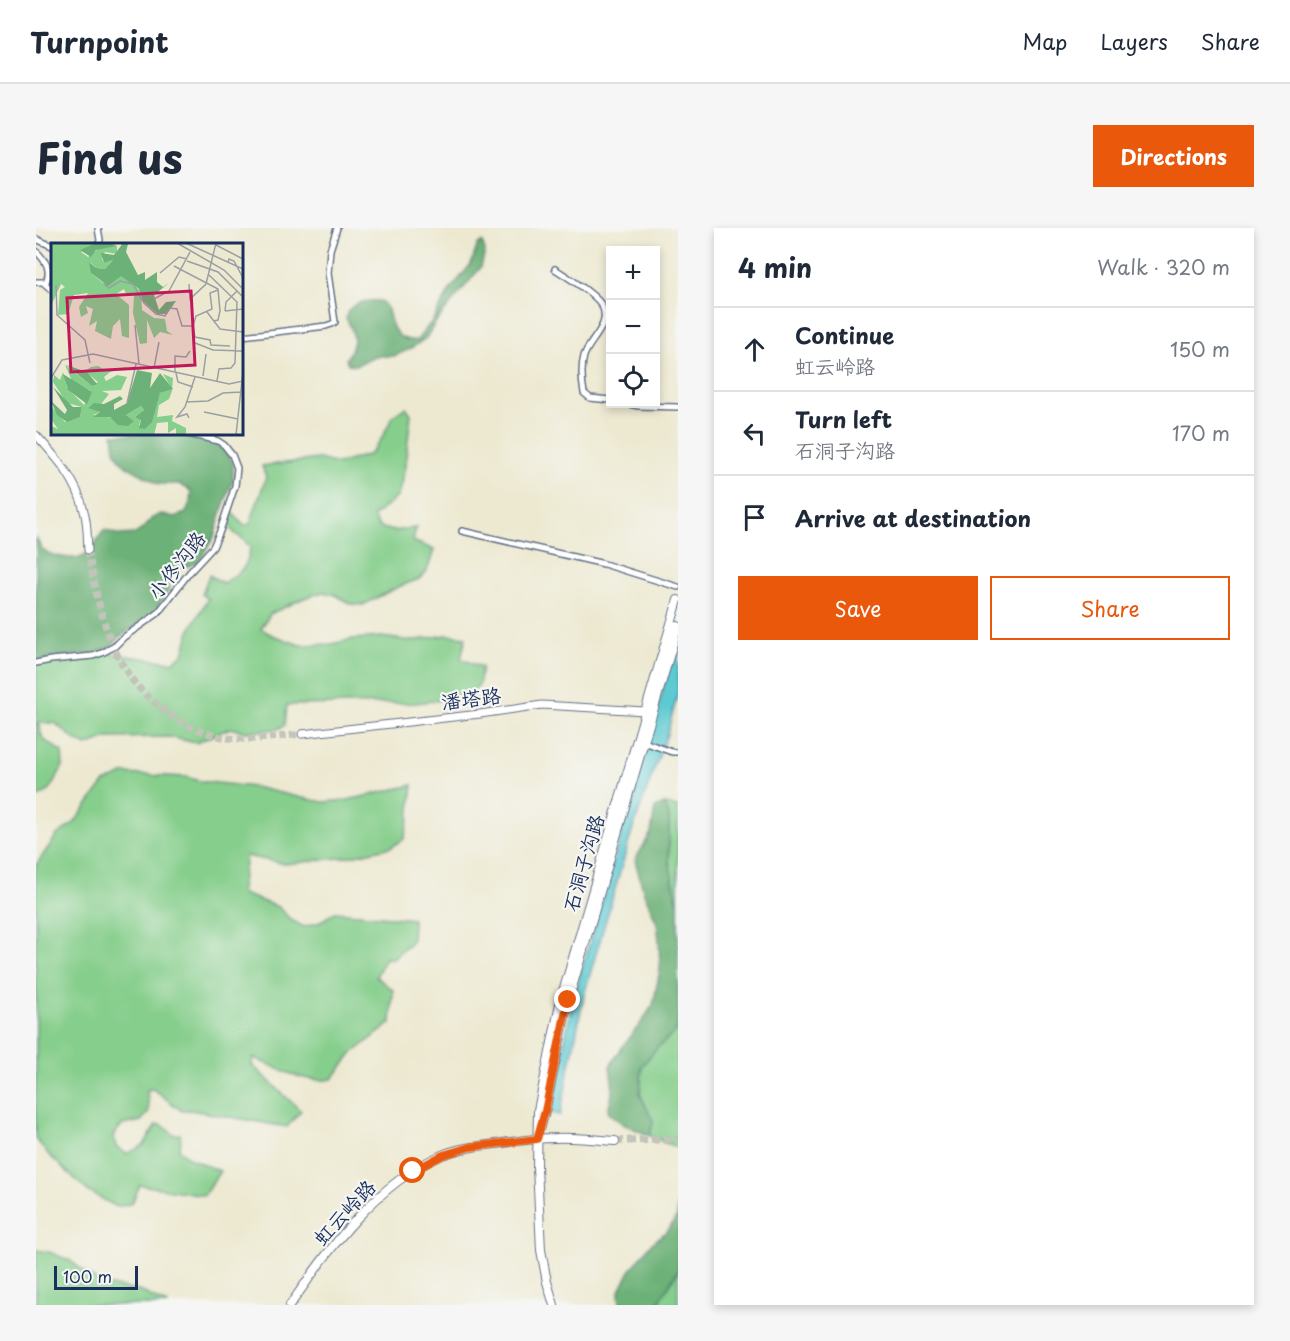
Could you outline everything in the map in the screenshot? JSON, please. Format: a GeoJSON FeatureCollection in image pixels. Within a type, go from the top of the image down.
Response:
{"type":"FeatureCollection","features":[{"type":"Feature","properties":{"kind":"main road","name":"石洞子沟路"},"geometry":{"type":"LineString","coordinates":[[554,1305],[541,1250],[537,1167],[538,1110],[561,999],[678,600]]}},
{"type":"Feature","properties":{"kind":"main road","name":"石洞子沟路"},"geometry":{"type":"LineString","coordinates":[[537,1139],[568,1000],[675,647],[678,626]]}},
{"type":"Feature","properties":{"kind":"main road","name":"虹云岭路"},"geometry":{"type":"LineString","coordinates":[[290,1305],[328,1251],[359,1215],[389,1188],[413,1171],[443,1155],[470,1147],[557,1137],[615,1141]]}},
{"type":"Feature","properties":{"kind":"street"},"geometry":{"type":"LineString","coordinates":[[98,228],[99,243]]}},
{"type":"Feature","properties":{"kind":"street"},"geometry":{"type":"LineString","coordinates":[[243,336],[326,326],[335,322],[329,288],[328,262],[337,228]]}},
{"type":"Feature","properties":{"kind":"street"},"geometry":{"type":"LineString","coordinates":[[36,239],[51,246]]}},
{"type":"Feature","properties":{"kind":"street"},"geometry":{"type":"LineString","coordinates":[[36,251],[49,270],[49,276],[44,283]]}},
{"type":"Feature","properties":{"kind":"street"},"geometry":{"type":"LineString","coordinates":[[555,269],[570,278],[602,306],[604,318],[602,326],[584,356],[582,386],[584,393],[590,398],[606,400]]}},
{"type":"Feature","properties":{"kind":"street"},"geometry":{"type":"LineString","coordinates":[[36,282],[44,283],[51,289]]}},
{"type":"Feature","properties":{"kind":"street"},"geometry":{"type":"LineString","coordinates":[[660,407],[678,407]]}},
{"type":"Feature","properties":{"kind":"street"},"geometry":{"type":"LineString","coordinates":[[36,435],[69,474],[85,512],[88,550]]}},
{"type":"Feature","properties":{"kind":"street","name":"小佟沟路"},"geometry":{"type":"LineString","coordinates":[[36,663],[93,656],[115,646],[157,614],[213,547],[235,486],[237,468],[232,455],[224,445],[218,441],[193,435]]}},
{"type":"Feature","properties":{"kind":"street"},"geometry":{"type":"LineString","coordinates":[[462,531],[604,564],[678,587]]}},
{"type":"Feature","properties":{"kind":"street","name":"潘塔路"},"geometry":{"type":"LineString","coordinates":[[302,735],[542,705],[645,711]]}},
{"type":"Feature","properties":{"kind":"street"},"geometry":{"type":"LineString","coordinates":[[645,742],[678,752]]}},
{"type":"Feature","properties":{"kind":"green space"},"geometry":{"type":"Polygon","coordinates":[[[482,242],[485,251],[481,267],[435,323],[426,338],[394,356],[374,356],[357,365],[348,364],[346,359],[354,339],[346,318],[351,308],[359,303],[381,301],[387,307],[393,328],[399,335],[402,338],[417,340],[433,320],[450,290],[471,264],[478,244],[482,242]]]}},
{"type":"Feature","properties":{"kind":"green space"},"geometry":{"type":"Polygon","coordinates":[[[406,407],[411,414],[405,466],[398,496],[373,517],[379,527],[394,531],[416,528],[413,541],[434,550],[427,571],[419,579],[363,605],[350,604],[336,595],[323,592],[304,598],[270,614],[261,629],[300,645],[332,644],[353,639],[382,637],[411,641],[447,635],[466,637],[461,659],[482,667],[479,685],[470,694],[415,703],[287,705],[285,725],[278,729],[246,732],[230,728],[196,743],[169,737],[108,738],[86,746],[55,723],[38,723],[43,739],[62,752],[63,766],[49,791],[36,798],[36,660],[95,653],[111,647],[112,654],[172,662],[183,654],[190,630],[208,599],[202,594],[209,575],[223,583],[245,565],[250,547],[231,529],[230,519],[232,512],[244,526],[250,524],[266,477],[262,466],[319,459],[338,464],[370,454],[382,438],[393,416],[406,407]]]}},
{"type":"Feature","properties":{"kind":"green space"},"geometry":{"type":"Polygon","coordinates":[[[113,435],[183,435],[210,441],[223,447],[233,463],[233,480],[214,537],[200,560],[170,575],[169,589],[151,616],[122,635],[111,647],[95,653],[36,660],[36,536],[41,548],[46,552],[74,558],[90,551],[104,530],[119,535],[135,534],[152,518],[161,514],[174,517],[186,513],[191,491],[179,484],[159,484],[128,467],[121,461],[115,450],[113,435]]]}},
{"type":"Feature","properties":{"kind":"green space"},"geometry":{"type":"Polygon","coordinates":[[[123,774],[187,777],[199,781],[254,787],[323,802],[348,800],[413,785],[404,839],[391,847],[347,857],[285,864],[246,856],[241,890],[242,894],[278,907],[291,920],[304,927],[318,923],[335,912],[413,919],[412,941],[392,959],[385,958],[376,977],[393,990],[391,1023],[353,1053],[332,1079],[301,1077],[253,1058],[252,1065],[301,1111],[287,1127],[190,1110],[182,1111],[153,1089],[147,1090],[149,1112],[141,1121],[122,1125],[113,1135],[116,1147],[127,1154],[144,1145],[156,1125],[162,1125],[174,1135],[180,1134],[179,1150],[191,1159],[220,1171],[204,1195],[140,1185],[132,1203],[117,1207],[89,1192],[48,1154],[36,1139],[36,865],[57,835],[74,823],[104,783],[123,774]]]}},
{"type":"Feature","properties":{"kind":"green space"},"geometry":{"type":"Polygon","coordinates":[[[664,804],[678,807],[678,905],[669,861],[669,816],[664,804]]]}},
{"type":"Feature","properties":{"kind":"green space"},"geometry":{"type":"Polygon","coordinates":[[[664,804],[669,816],[669,861],[678,905],[678,1024],[673,1034],[642,1066],[640,1094],[653,1121],[650,1136],[623,1124],[608,1110],[613,1090],[610,1066],[653,1005],[660,970],[657,923],[644,893],[635,860],[651,833],[655,808],[664,804]]]}},
{"type":"Feature","properties":{"kind":"green space"},"geometry":{"type":"Polygon","coordinates":[[[678,1024],[678,1148],[650,1136],[653,1121],[640,1094],[642,1066],[673,1034],[678,1024]]]}},
{"type":"Feature","properties":{"kind":"green space"},"geometry":{"type":"Polygon","coordinates":[[[678,1188],[678,1270],[657,1305],[620,1305],[619,1293],[630,1271],[651,1244],[668,1230],[677,1217],[678,1188]]]}},
{"type":"Feature","properties":{"kind":"green space"},"geometry":{"type":"Polygon","coordinates":[[[36,1250],[49,1252],[69,1260],[101,1284],[142,1292],[168,1305],[36,1305],[36,1250]]]}},
{"type":"Feature","properties":{"kind":"green space"},"geometry":{"type":"Polygon","coordinates":[[[678,1270],[678,1305],[657,1305],[678,1270]]]}},
{"type":"Feature","properties":{"kind":"water"},"geometry":{"type":"Polygon","coordinates":[[[678,638],[678,693],[667,734],[632,831],[584,995],[560,1115],[551,1113],[572,1003],[678,638]]]}},
{"type":"Feature","properties":{"kind":"tunnel"},"geometry":{"type":"LineString","coordinates":[[88,550],[97,597],[112,644],[131,678],[151,700],[183,722],[220,737],[256,739],[302,734]]}},
{"type":"Feature","properties":{"kind":"tunnel"},"geometry":{"type":"LineString","coordinates":[[615,1141],[678,1139]]}},
{"type":"Feature","properties":{"kind":"route"},"geometry":{"type":"LineString","coordinates":[[413,1171],[443,1155],[470,1147],[537,1139],[568,1000]]}}]}
